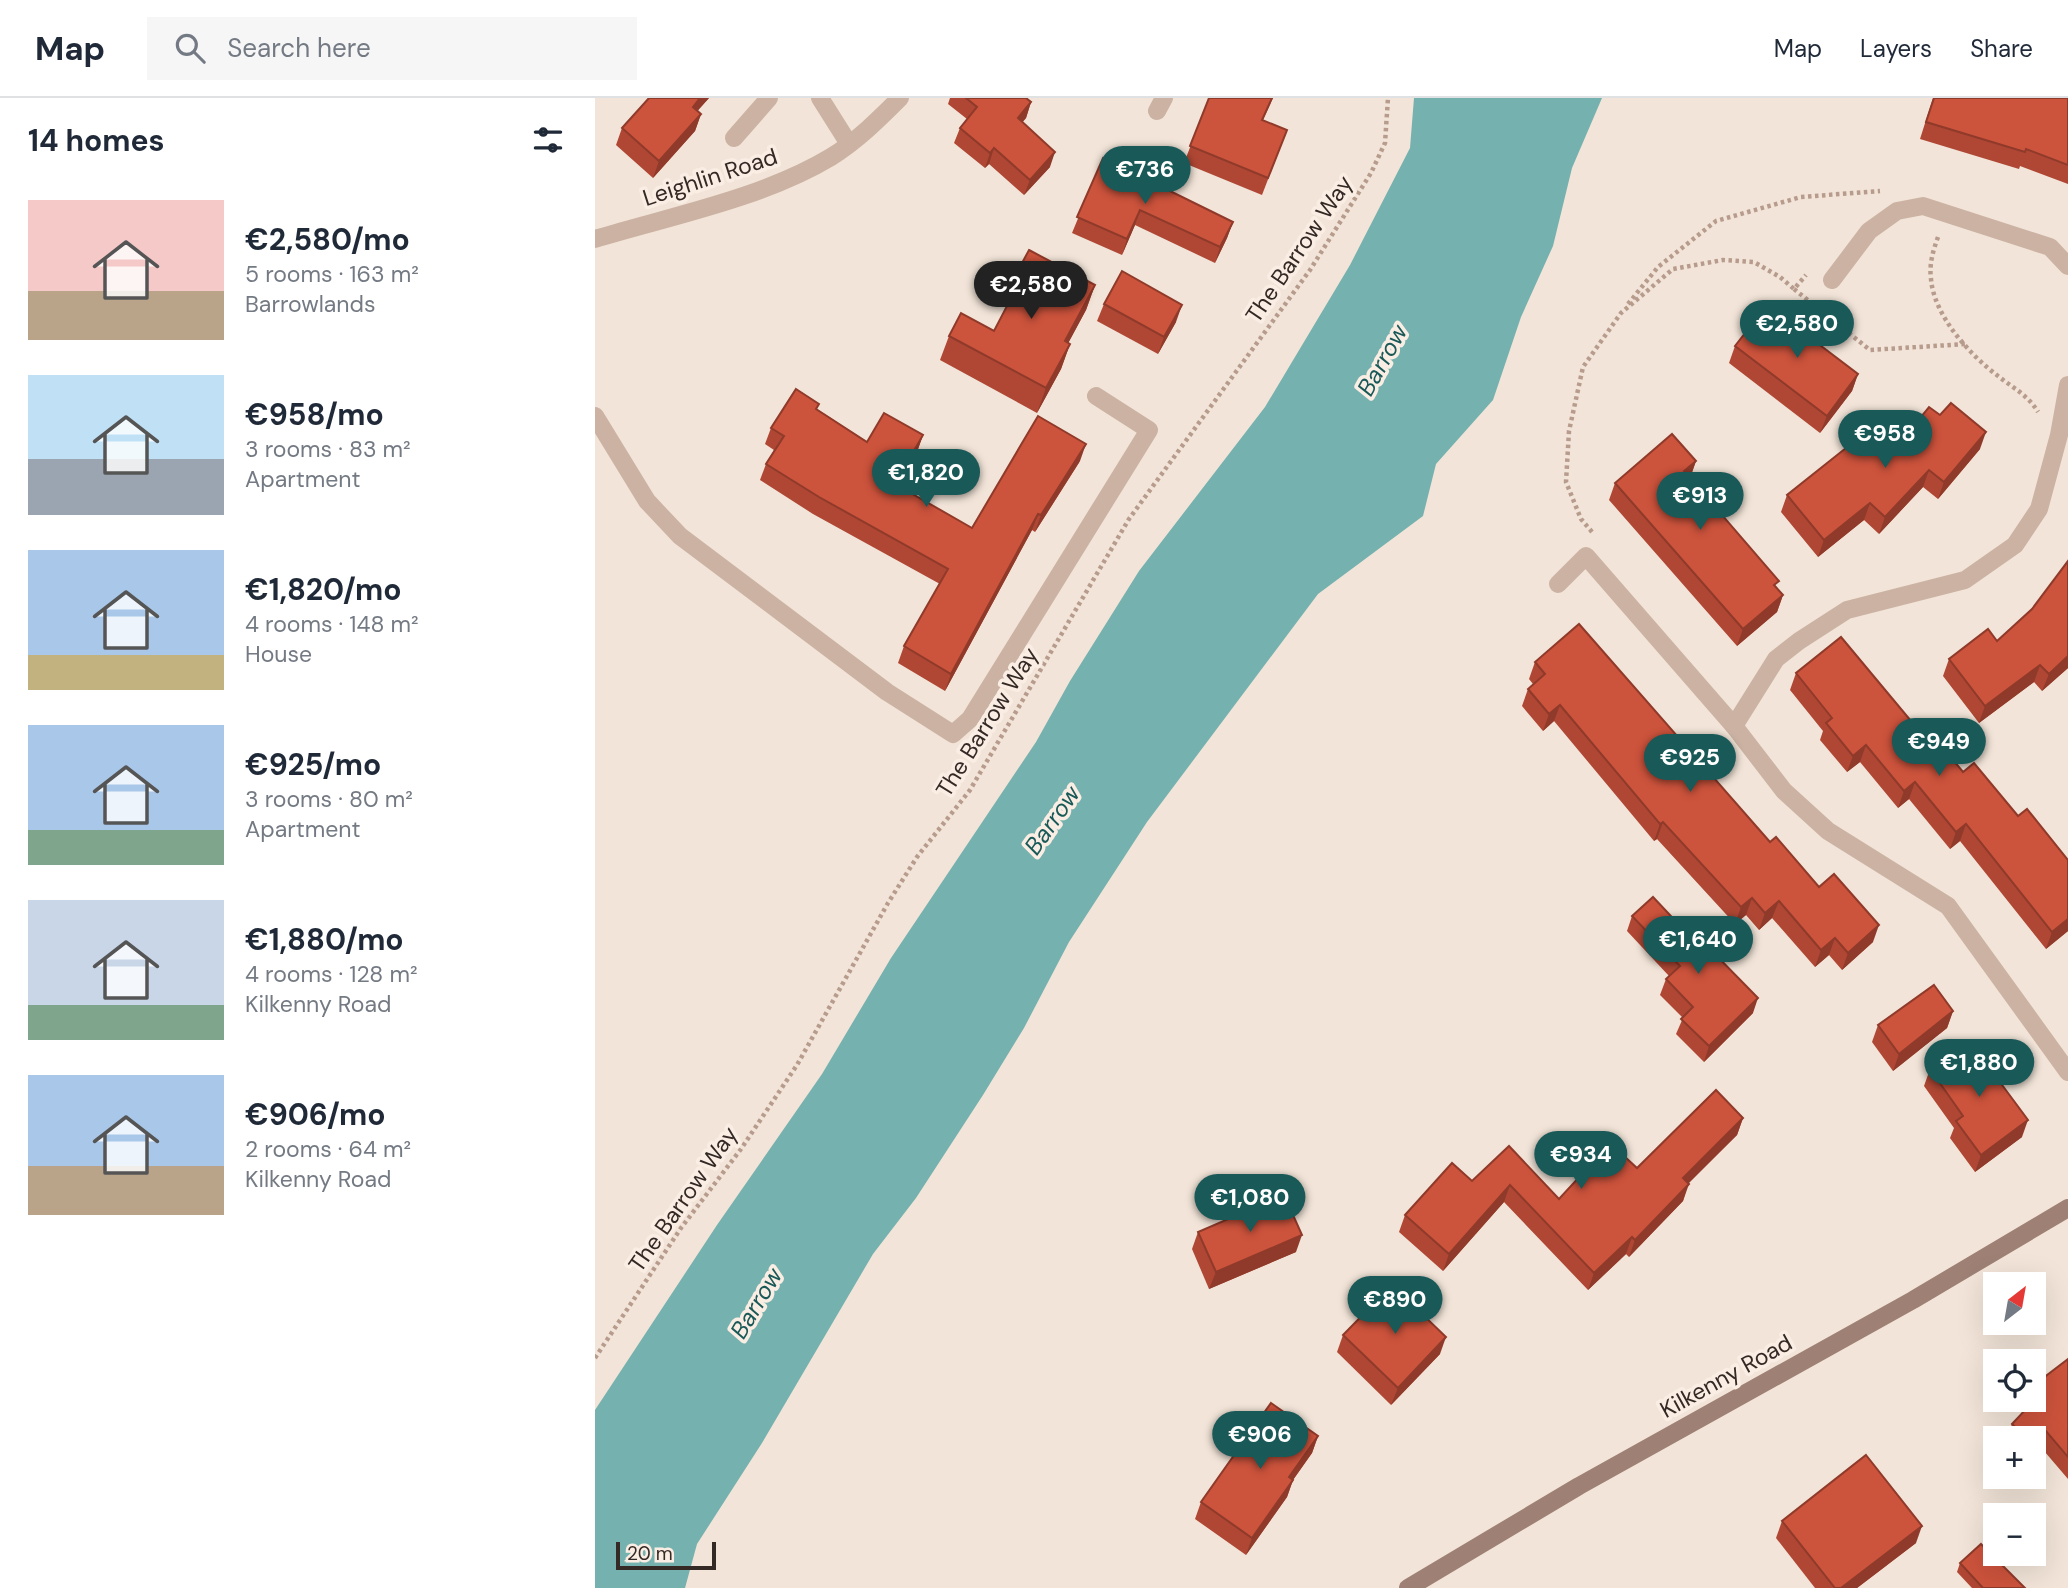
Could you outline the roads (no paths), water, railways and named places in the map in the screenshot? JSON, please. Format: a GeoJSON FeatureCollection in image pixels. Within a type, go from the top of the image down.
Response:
{"type":"FeatureCollection","features":[{"type":"Feature","properties":{"kind":"main road","name":"Kilkenny Road"},"geometry":{"type":"LineString","coordinates":[[1408,1588],[1579,1486],[2067,1211]]}},
{"type":"Feature","properties":{"kind":"street"},"geometry":{"type":"LineString","coordinates":[[734,138],[769,98]]}},
{"type":"Feature","properties":{"kind":"street"},"geometry":{"type":"LineString","coordinates":[[820,98],[849,144]]}},
{"type":"Feature","properties":{"kind":"street","name":"Leighlin Road"},"geometry":{"type":"LineString","coordinates":[[595,239],[774,185],[832,157],[900,98]]}},
{"type":"Feature","properties":{"kind":"street"},"geometry":{"type":"LineString","coordinates":[[1832,280],[1869,231],[1897,211],[1923,206],[2050,247],[2068,266]]}},
{"type":"Feature","properties":{"kind":"street"},"geometry":{"type":"LineString","coordinates":[[1734,726],[1776,659],[1818,628],[1847,610],[1965,580],[2015,545],[2039,509],[2059,435],[2068,385]]}},
{"type":"Feature","properties":{"kind":"street"},"geometry":{"type":"LineString","coordinates":[[595,416],[647,500],[680,536],[887,692],[953,734],[970,719],[1149,430],[1096,396]]}},
{"type":"Feature","properties":{"kind":"street"},"geometry":{"type":"LineString","coordinates":[[1558,584],[1586,556],[1734,726],[1784,791],[1828,831],[1948,906],[2068,1072]]}},
{"type":"Feature","properties":{"kind":"water","name":"Barrow"},"geometry":{"type":"Polygon","coordinates":[[[1414,98],[1602,98],[1572,168],[1553,246],[1521,317],[1493,400],[1436,464],[1423,516],[1318,594],[1147,822],[1069,942],[1024,1028],[983,1095],[916,1198],[873,1254],[762,1443],[697,1544],[685,1588],[595,1588],[595,1410],[717,1225],[822,1074],[891,958],[1036,742],[1070,681],[1139,571],[1265,407],[1350,265],[1410,148],[1414,98]]]}}]}
